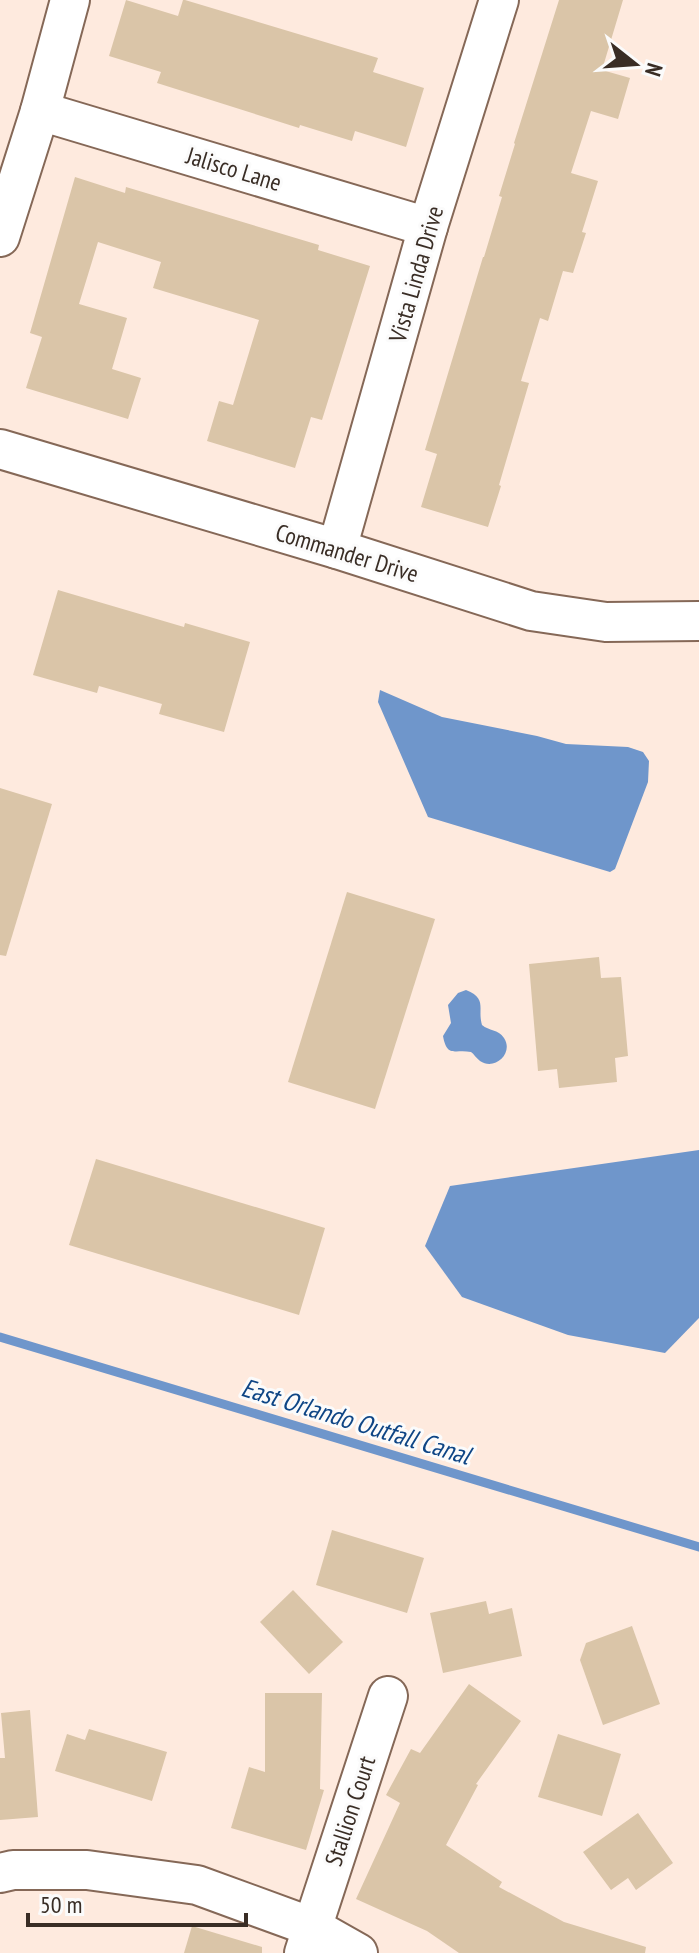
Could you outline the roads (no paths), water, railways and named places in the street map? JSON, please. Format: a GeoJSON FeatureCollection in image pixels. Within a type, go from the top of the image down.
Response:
{"type":"FeatureCollection","features":[{"type":"Feature","properties":{"kind":"street"},"geometry":{"type":"LineString","coordinates":[[0,237],[40,111],[70,0]]}},
{"type":"Feature","properties":{"kind":"street","name":"Vista Linda Drive"},"geometry":{"type":"LineString","coordinates":[[337,549],[428,227],[499,0]]}},
{"type":"Feature","properties":{"kind":"street","name":"Jalisco Lane"},"geometry":{"type":"LineString","coordinates":[[40,111],[428,227]]}},
{"type":"Feature","properties":{"kind":"street","name":"Commander Drive"},"geometry":{"type":"LineString","coordinates":[[0,449],[337,549],[531,611],[606,622],[699,621]]}},
{"type":"Feature","properties":{"kind":"street","name":"Stallion Court"},"geometry":{"type":"LineString","coordinates":[[308,1940],[388,1696]]}},
{"type":"Feature","properties":{"kind":"street"},"geometry":{"type":"LineString","coordinates":[[0,1873],[13,1870],[87,1870],[197,1885],[308,1940],[358,1953]]}},
{"type":"Feature","properties":{"kind":"water"},"geometry":{"type":"Polygon","coordinates":[[[380,690],[442,717],[566,744],[628,747],[643,752],[649,761],[648,782],[615,869],[610,872],[428,817],[378,702],[380,690]]]}},
{"type":"Feature","properties":{"kind":"water"},"geometry":{"type":"Polygon","coordinates":[[[466,990],[479,1001],[482,1025],[504,1038],[507,1049],[497,1062],[486,1063],[471,1052],[449,1050],[445,1043],[443,1036],[451,1023],[448,1005],[458,993],[466,990]]]}},
{"type":"Feature","properties":{"kind":"water"},"geometry":{"type":"Polygon","coordinates":[[[699,1150],[699,1318],[665,1353],[568,1335],[462,1297],[425,1246],[450,1186],[699,1150]]]}},
{"type":"Feature","properties":{"kind":"waterway","name":"East Orlando Outfall Canal"},"geometry":{"type":"LineString","coordinates":[[0,1337],[699,1547]]}}]}
